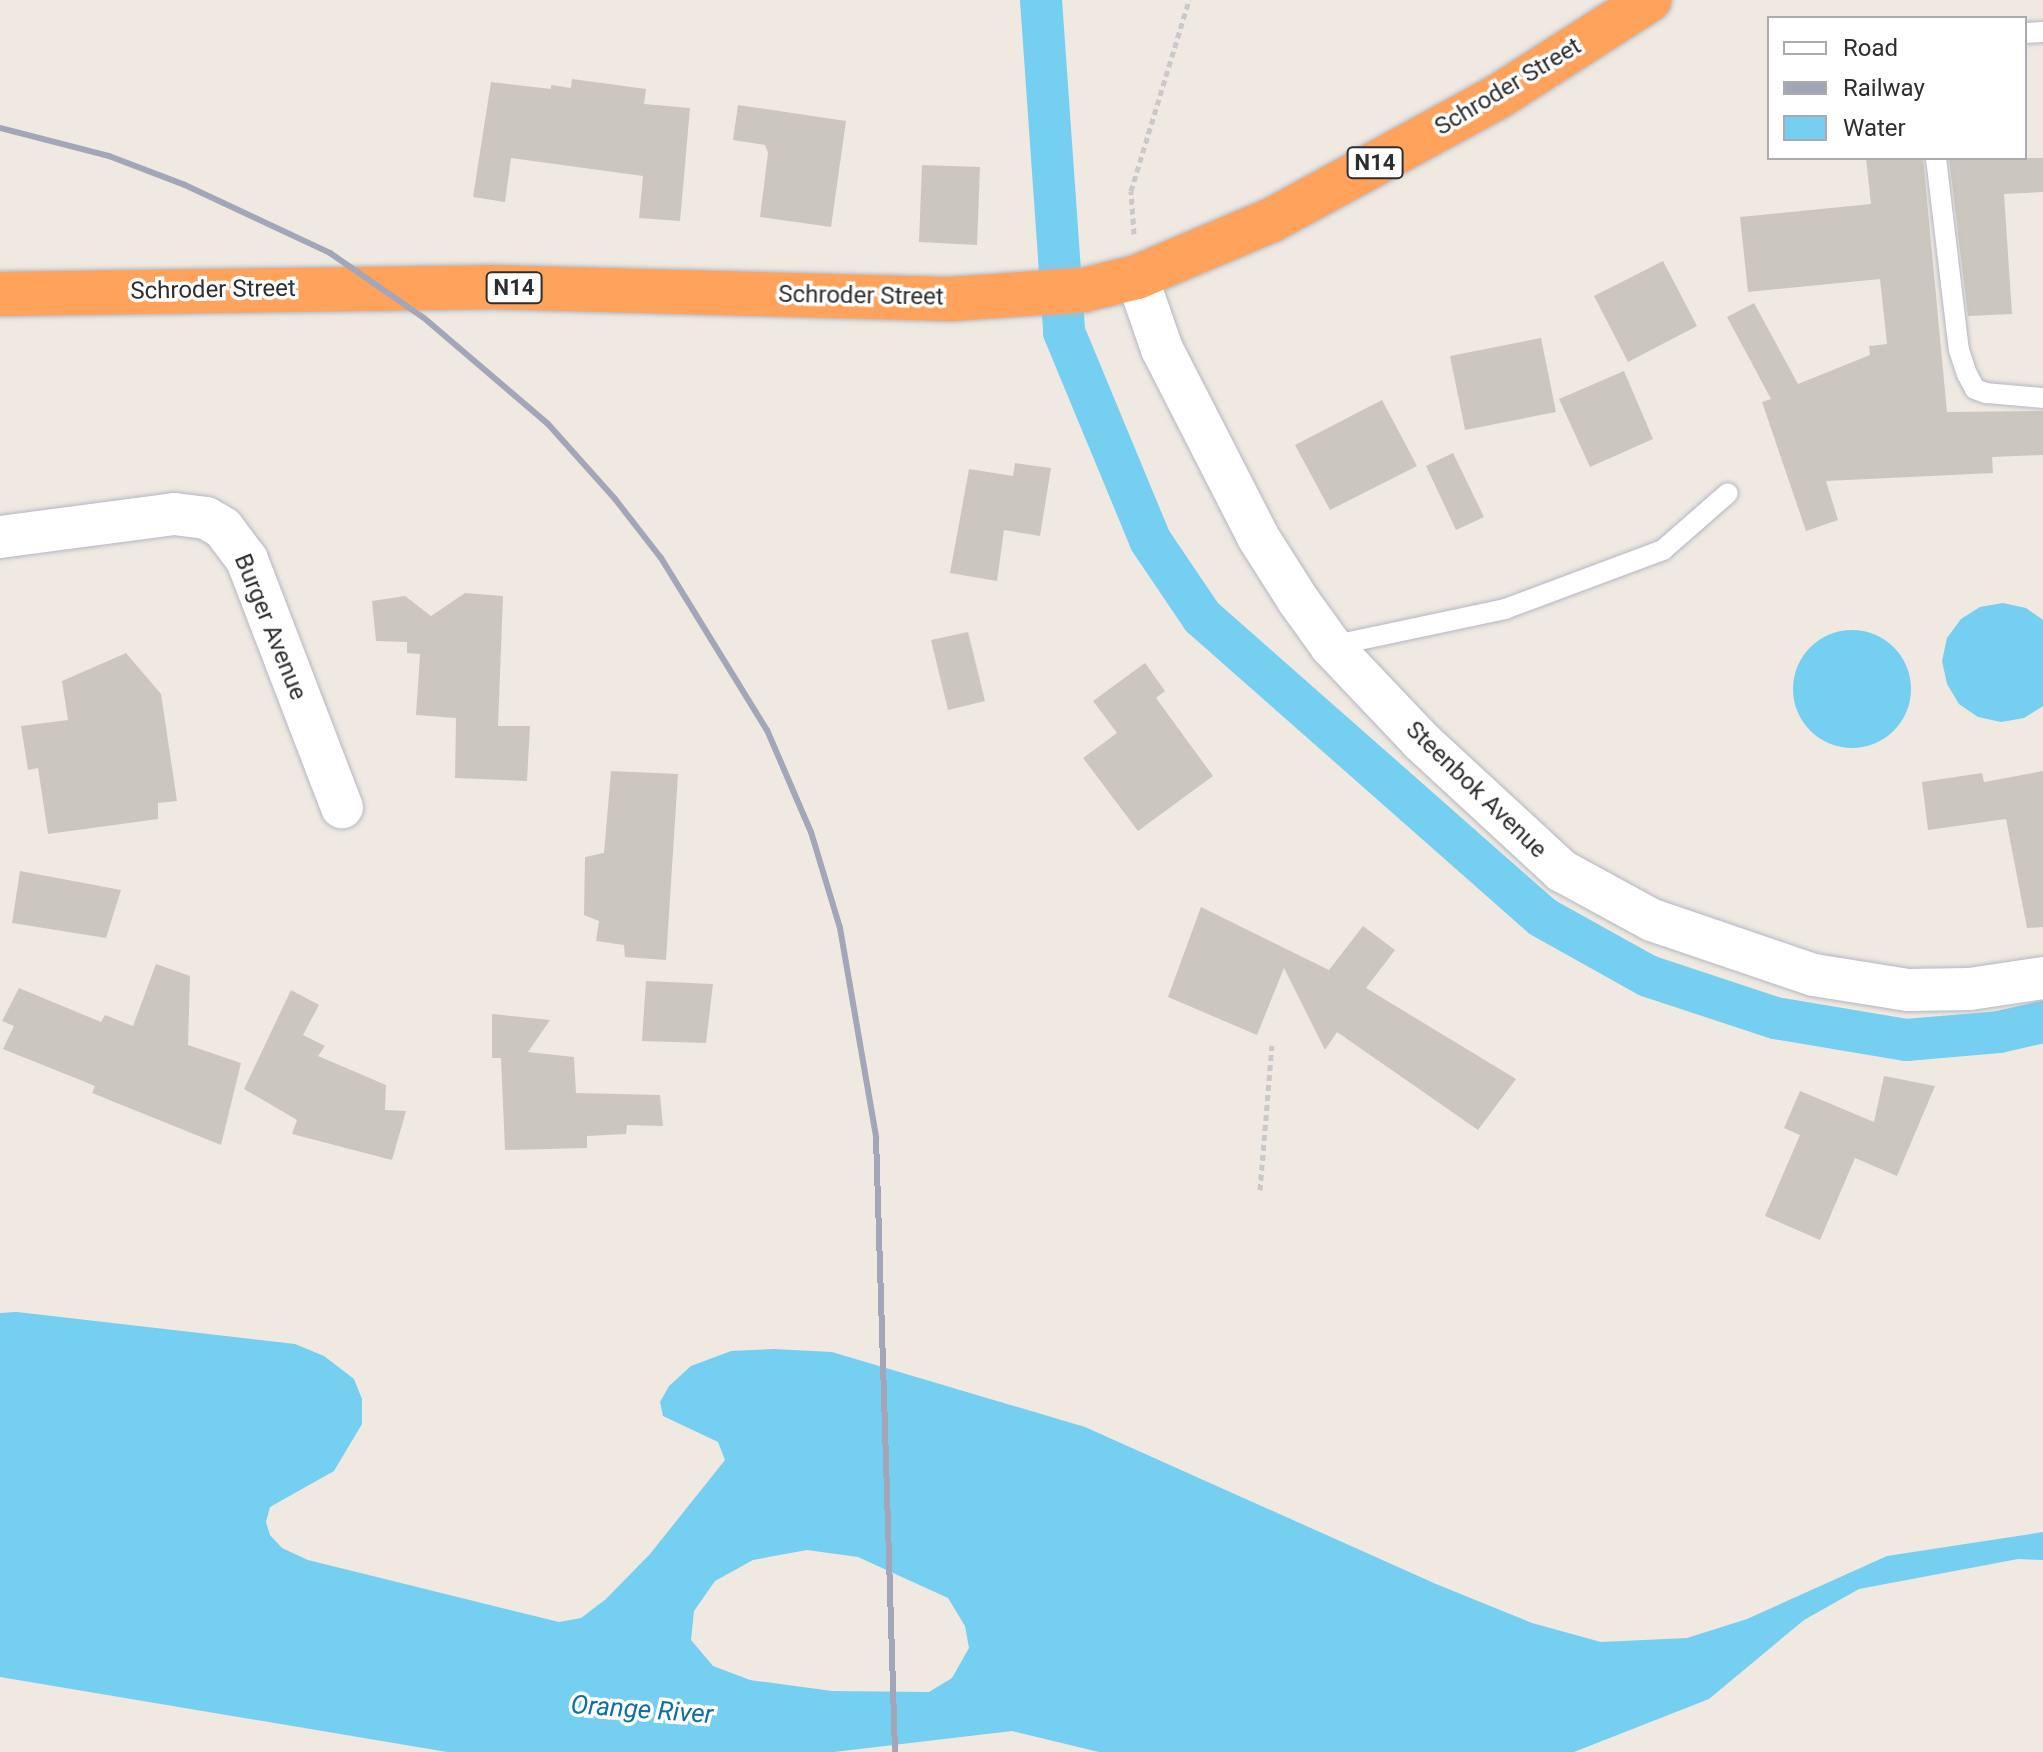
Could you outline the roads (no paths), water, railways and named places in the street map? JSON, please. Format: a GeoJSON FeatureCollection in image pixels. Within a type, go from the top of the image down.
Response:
{"type":"FeatureCollection","features":[{"type":"Feature","properties":{"kind":"highway","name":"Schroder Street"},"geometry":{"type":"LineString","coordinates":[[0,294],[488,287],[1028,296],[1084,290],[1137,277],[1272,220],[1496,98],[1649,0]]}},
{"type":"Feature","properties":{"kind":"street","name":"Steenbok Avenue"},"geometry":{"type":"LineString","coordinates":[[1137,277],[1162,349],[1258,537],[1331,646],[1513,829],[1562,871],[1640,915],[1760,960],[1883,986],[1970,989],[2043,978]]}},
{"type":"Feature","properties":{"kind":"street","name":"Burger Avenue"},"geometry":{"type":"LineString","coordinates":[[0,537],[174,514],[206,518],[223,528],[247,560],[342,807]]}},
{"type":"Feature","properties":{"kind":"lane"},"geometry":{"type":"LineString","coordinates":[[1936,160],[1962,362],[1975,389],[2019,399],[2043,398]]}},
{"type":"Feature","properties":{"kind":"lane"},"geometry":{"type":"LineString","coordinates":[[1331,646],[1505,609],[1663,550],[1728,493]]}},
{"type":"Feature","properties":{"kind":"water"},"geometry":{"type":"Polygon","coordinates":[[[2003,603],[2026,608],[2043,620],[2043,706],[2024,718],[2001,722],[1978,717],[1959,704],[1947,684],[1942,661],[1947,638],[1961,619],[1980,607],[2003,603]]]}},
{"type":"Feature","properties":{"kind":"water"},"geometry":{"type":"Polygon","coordinates":[[[1852,630],[1875,635],[1894,647],[1906,666],[1911,689],[1906,712],[1894,731],[1875,743],[1852,748],[1829,743],[1810,731],[1798,712],[1793,689],[1798,666],[1810,647],[1829,635],[1852,630]]]}},
{"type":"Feature","properties":{"kind":"water","name":"Orange River"},"geometry":{"type":"Polygon","coordinates":[[[17,1312],[295,1344],[324,1356],[354,1379],[362,1399],[362,1424],[334,1471],[270,1507],[266,1522],[270,1535],[282,1548],[308,1560],[559,1622],[581,1618],[606,1599],[650,1554],[725,1460],[718,1442],[663,1416],[660,1402],[669,1386],[691,1366],[731,1351],[774,1349],[832,1352],[1085,1427],[1436,1584],[1532,1623],[1601,1642],[1687,1638],[1747,1619],[1887,1556],[2043,1532],[2043,1560],[2018,1559],[1859,1589],[1804,1620],[1709,1699],[1574,1752],[1099,1752],[1012,1731],[834,1752],[447,1752],[0,1677],[0,1313],[17,1312]],[[807,1550],[753,1560],[715,1581],[694,1611],[691,1640],[713,1666],[750,1680],[832,1691],[929,1692],[952,1678],[969,1648],[965,1626],[948,1598],[858,1557],[807,1550]]]}},
{"type":"Feature","properties":{"kind":"waterway"},"geometry":{"type":"LineString","coordinates":[[1041,0],[1064,332],[1150,540],[1202,617],[1542,917],[1648,976],[1775,1018],[1906,1040],[1999,1032],[2043,1022]]}},
{"type":"Feature","properties":{"kind":"railway"},"geometry":{"type":"LineString","coordinates":[[0,128],[109,156],[185,185],[330,253],[424,318],[548,424],[615,499],[661,558],[767,730],[811,832],[840,928],[876,1137],[895,1752]]}}]}
